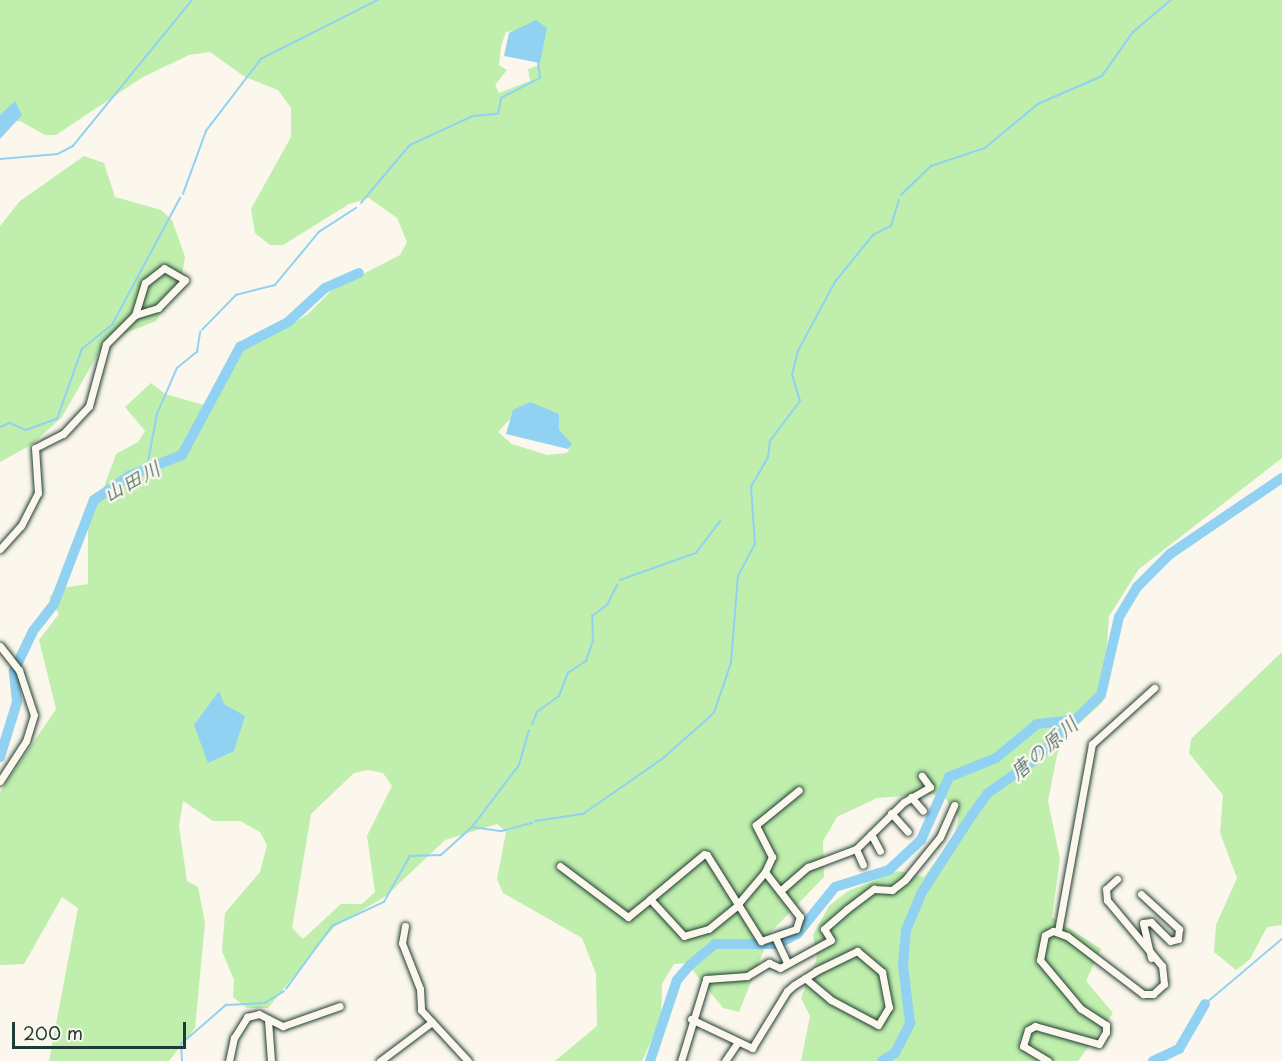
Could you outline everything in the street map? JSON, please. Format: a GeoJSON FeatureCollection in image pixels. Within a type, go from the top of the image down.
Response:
{"type":"FeatureCollection","features":[{"type":"Feature","properties":{"kind":"street"},"geometry":{"type":"LineString","coordinates":[[0,549],[21,526],[38,493],[35,448],[63,434],[89,406],[106,344],[135,315],[145,283],[156,270],[169,270],[185,280],[158,308],[135,315]]}},
{"type":"Feature","properties":{"kind":"street"},"geometry":{"type":"LineString","coordinates":[[0,646],[12,658],[19,670],[33,706],[32,728],[0,781]]}},
{"type":"Feature","properties":{"kind":"street"},"geometry":{"type":"LineString","coordinates":[[1048,1061],[1023,1046],[1028,1030],[1035,1026],[1099,1044],[1106,1032],[1106,1025],[1082,1010],[1040,960],[1040,942],[1058,931],[1092,744],[1154,688]]}},
{"type":"Feature","properties":{"kind":"street"},"geometry":{"type":"LineString","coordinates":[[780,891],[808,867],[856,849],[891,813],[911,797],[930,787],[922,776]]}},
{"type":"Feature","properties":{"kind":"street"},"geometry":{"type":"LineString","coordinates":[[650,899],[684,936],[708,929],[737,905],[765,872],[772,857],[756,825],[759,817],[799,790]]}},
{"type":"Feature","properties":{"kind":"street"},"geometry":{"type":"LineString","coordinates":[[911,797],[923,811]]}},
{"type":"Feature","properties":{"kind":"street"},"geometry":{"type":"LineString","coordinates":[[681,1061],[691,1019],[706,979],[739,978],[769,963],[780,968],[831,940],[826,926],[874,889],[892,890],[905,880],[940,837],[954,805]]}},
{"type":"Feature","properties":{"kind":"street"},"geometry":{"type":"LineString","coordinates":[[891,813],[908,832]]}},
{"type":"Feature","properties":{"kind":"street"},"geometry":{"type":"LineString","coordinates":[[871,834],[880,851]]}},
{"type":"Feature","properties":{"kind":"street"},"geometry":{"type":"LineString","coordinates":[[856,849],[863,865]]}},
{"type":"Feature","properties":{"kind":"street"},"geometry":{"type":"LineString","coordinates":[[560,866],[628,917],[704,854],[758,938],[776,939],[801,920],[765,872]]}},
{"type":"Feature","properties":{"kind":"street"},"geometry":{"type":"LineString","coordinates":[[1058,931],[1143,994],[1153,994],[1164,984],[1162,966],[1151,958],[1107,900],[1106,889],[1117,879]]}},
{"type":"Feature","properties":{"kind":"street"},"geometry":{"type":"LineString","coordinates":[[1140,894],[1179,928],[1178,939],[1170,941],[1150,922],[1143,923],[1151,958]]}},
{"type":"Feature","properties":{"kind":"street"},"geometry":{"type":"LineString","coordinates":[[405,926],[402,943],[420,989],[419,1003],[432,1022],[468,1061]]}},
{"type":"Feature","properties":{"kind":"street"},"geometry":{"type":"LineString","coordinates":[[776,939],[787,963]]}},
{"type":"Feature","properties":{"kind":"street"},"geometry":{"type":"LineString","coordinates":[[691,1019],[752,1048],[787,991],[806,978],[860,951],[882,972],[889,1008],[878,1025],[831,1000],[806,978]]}},
{"type":"Feature","properties":{"kind":"street"},"geometry":{"type":"LineString","coordinates":[[229,1061],[234,1038],[247,1017],[259,1014],[283,1026],[340,1006]]}},
{"type":"Feature","properties":{"kind":"street"},"geometry":{"type":"LineString","coordinates":[[268,1020],[271,1061]]}},
{"type":"Feature","properties":{"kind":"street"},"geometry":{"type":"LineString","coordinates":[[380,1061],[432,1022]]}},
{"type":"Feature","properties":{"kind":"street"},"geometry":{"type":"LineString","coordinates":[[725,1061],[738,1042]]}},
{"type":"Feature","properties":{"kind":"green space"},"geometry":{"type":"Polygon","coordinates":[[[0,0],[1282,0],[1282,458],[1139,569],[1109,616],[1103,702],[1063,738],[1057,755],[1048,801],[1060,859],[1052,917],[1101,949],[1086,981],[1113,1013],[1078,1061],[801,1061],[810,1016],[801,998],[817,958],[813,935],[829,906],[848,891],[898,871],[924,877],[954,836],[959,818],[946,799],[932,794],[877,798],[837,817],[823,841],[824,877],[771,932],[739,1012],[723,1008],[687,963],[674,964],[662,984],[661,1019],[642,1061],[555,1061],[597,1026],[596,974],[582,938],[503,893],[497,879],[506,832],[497,824],[445,840],[386,896],[334,927],[268,1008],[247,1008],[233,997],[234,980],[222,951],[225,913],[260,872],[267,845],[260,832],[240,821],[213,821],[183,801],[179,826],[187,881],[198,887],[205,923],[195,1028],[169,1061],[49,1061],[78,908],[62,897],[24,964],[0,965],[0,792],[56,709],[39,640],[59,614],[49,598],[56,589],[88,584],[88,508],[100,498],[116,454],[138,442],[145,431],[125,407],[151,383],[165,394],[211,407],[246,341],[271,336],[308,314],[332,290],[400,255],[407,242],[397,218],[369,198],[349,204],[283,245],[270,245],[255,233],[251,209],[291,137],[291,108],[278,90],[245,77],[210,52],[189,55],[143,77],[56,135],[45,135],[20,121],[0,124],[0,0]],[[516,31],[506,32],[501,46],[499,65],[507,70],[495,85],[499,93],[530,81],[528,69],[539,65],[516,31]],[[542,411],[511,418],[498,432],[512,444],[547,455],[567,453],[570,447],[542,411]],[[368,770],[354,773],[311,814],[292,928],[303,939],[341,904],[362,904],[375,892],[367,836],[392,786],[383,773],[368,770]]]}},
{"type":"Feature","properties":{"kind":"green space"},"geometry":{"type":"Polygon","coordinates":[[[84,156],[104,163],[115,197],[161,210],[172,220],[185,257],[181,281],[156,321],[123,334],[99,352],[62,417],[31,445],[0,462],[0,226],[20,201],[84,156]]]}},
{"type":"Feature","properties":{"kind":"green space"},"geometry":{"type":"Polygon","coordinates":[[[1282,652],[1282,925],[1267,927],[1250,959],[1236,970],[1214,952],[1216,925],[1237,878],[1220,833],[1223,795],[1189,753],[1191,739],[1282,652]]]}},
{"type":"Feature","properties":{"kind":"water"},"geometry":{"type":"Polygon","coordinates":[[[536,20],[547,28],[540,63],[504,56],[509,33],[536,20]]]}},
{"type":"Feature","properties":{"kind":"water"},"geometry":{"type":"Polygon","coordinates":[[[15,101],[22,115],[0,139],[0,115],[15,101]]]}},
{"type":"Feature","properties":{"kind":"water"},"geometry":{"type":"Polygon","coordinates":[[[530,402],[559,414],[559,430],[572,444],[568,449],[506,434],[513,410],[530,402]]]}},
{"type":"Feature","properties":{"kind":"water"},"geometry":{"type":"Polygon","coordinates":[[[219,691],[224,704],[245,716],[234,751],[208,763],[194,725],[219,691]]]}},
{"type":"Feature","properties":{"kind":"waterway"},"geometry":{"type":"LineString","coordinates":[[0,159],[58,154],[73,146],[192,0]]}},
{"type":"Feature","properties":{"kind":"waterway"},"geometry":{"type":"LineString","coordinates":[[183,194],[206,131],[261,59],[378,0]]}},
{"type":"Feature","properties":{"kind":"waterway"},"geometry":{"type":"LineString","coordinates":[[901,195],[931,166],[985,148],[1038,104],[1102,76],[1133,32],[1171,0]]}},
{"type":"Feature","properties":{"kind":"waterway"},"geometry":{"type":"LineString","coordinates":[[361,203],[410,145],[473,116],[498,114],[501,98],[540,78],[538,62]]}},
{"type":"Feature","properties":{"kind":"waterway"},"geometry":{"type":"LineString","coordinates":[[0,427],[10,423],[26,430],[57,419],[82,349],[112,325],[180,198]]}},
{"type":"Feature","properties":{"kind":"waterway"},"geometry":{"type":"LineString","coordinates":[[535,821],[583,814],[662,759],[714,713],[731,663],[738,576],[755,544],[751,487],[768,457],[770,441],[800,401],[792,375],[798,351],[835,282],[873,235],[891,226],[899,200]]}},
{"type":"Feature","properties":{"kind":"waterway"},"geometry":{"type":"LineString","coordinates":[[202,330],[236,295],[275,285],[319,232],[356,208]]}},
{"type":"Feature","properties":{"kind":"waterway","name":"山田川"},"geometry":{"type":"LineString","coordinates":[[0,757],[17,702],[14,671],[33,631],[54,604],[94,500],[129,476],[182,455],[240,347],[288,322],[325,288],[359,273]]}},
{"type":"Feature","properties":{"kind":"waterway"},"geometry":{"type":"LineString","coordinates":[[147,467],[157,414],[177,368],[197,352],[200,332]]}},
{"type":"Feature","properties":{"kind":"waterway","name":"唐の原川"},"geometry":{"type":"LineString","coordinates":[[882,1061],[895,1053],[910,1023],[903,965],[906,930],[922,892],[972,815],[988,793],[1032,762],[1101,695],[1119,617],[1137,587],[1170,554],[1282,478]]}},
{"type":"Feature","properties":{"kind":"waterway"},"geometry":{"type":"LineString","coordinates":[[620,580],[696,553],[720,521]]}},
{"type":"Feature","properties":{"kind":"waterway"},"geometry":{"type":"LineString","coordinates":[[532,725],[537,712],[559,696],[568,673],[586,661],[593,641],[592,616],[607,605],[617,585]]}},
{"type":"Feature","properties":{"kind":"waterway"},"geometry":{"type":"LineString","coordinates":[[781,942],[797,934],[835,887],[889,870],[921,840],[949,777],[996,758],[1037,724],[1075,720]]}},
{"type":"Feature","properties":{"kind":"waterway"},"geometry":{"type":"LineString","coordinates":[[473,826],[519,765],[529,730]]}},
{"type":"Feature","properties":{"kind":"waterway"},"geometry":{"type":"LineString","coordinates":[[286,989],[332,926],[384,902],[410,856],[441,855],[472,827],[502,831],[532,823]]}},
{"type":"Feature","properties":{"kind":"waterway"},"geometry":{"type":"LineString","coordinates":[[1205,1004],[1282,939]]}},
{"type":"Feature","properties":{"kind":"waterway"},"geometry":{"type":"LineString","coordinates":[[650,1061],[677,980],[690,965],[715,944],[776,944]]}},
{"type":"Feature","properties":{"kind":"waterway"},"geometry":{"type":"LineString","coordinates":[[182,1061],[181,1044],[226,1005],[265,1003],[284,991]]}},
{"type":"Feature","properties":{"kind":"waterway"},"geometry":{"type":"LineString","coordinates":[[1153,1061],[1179,1049],[1205,1004]]}}]}
